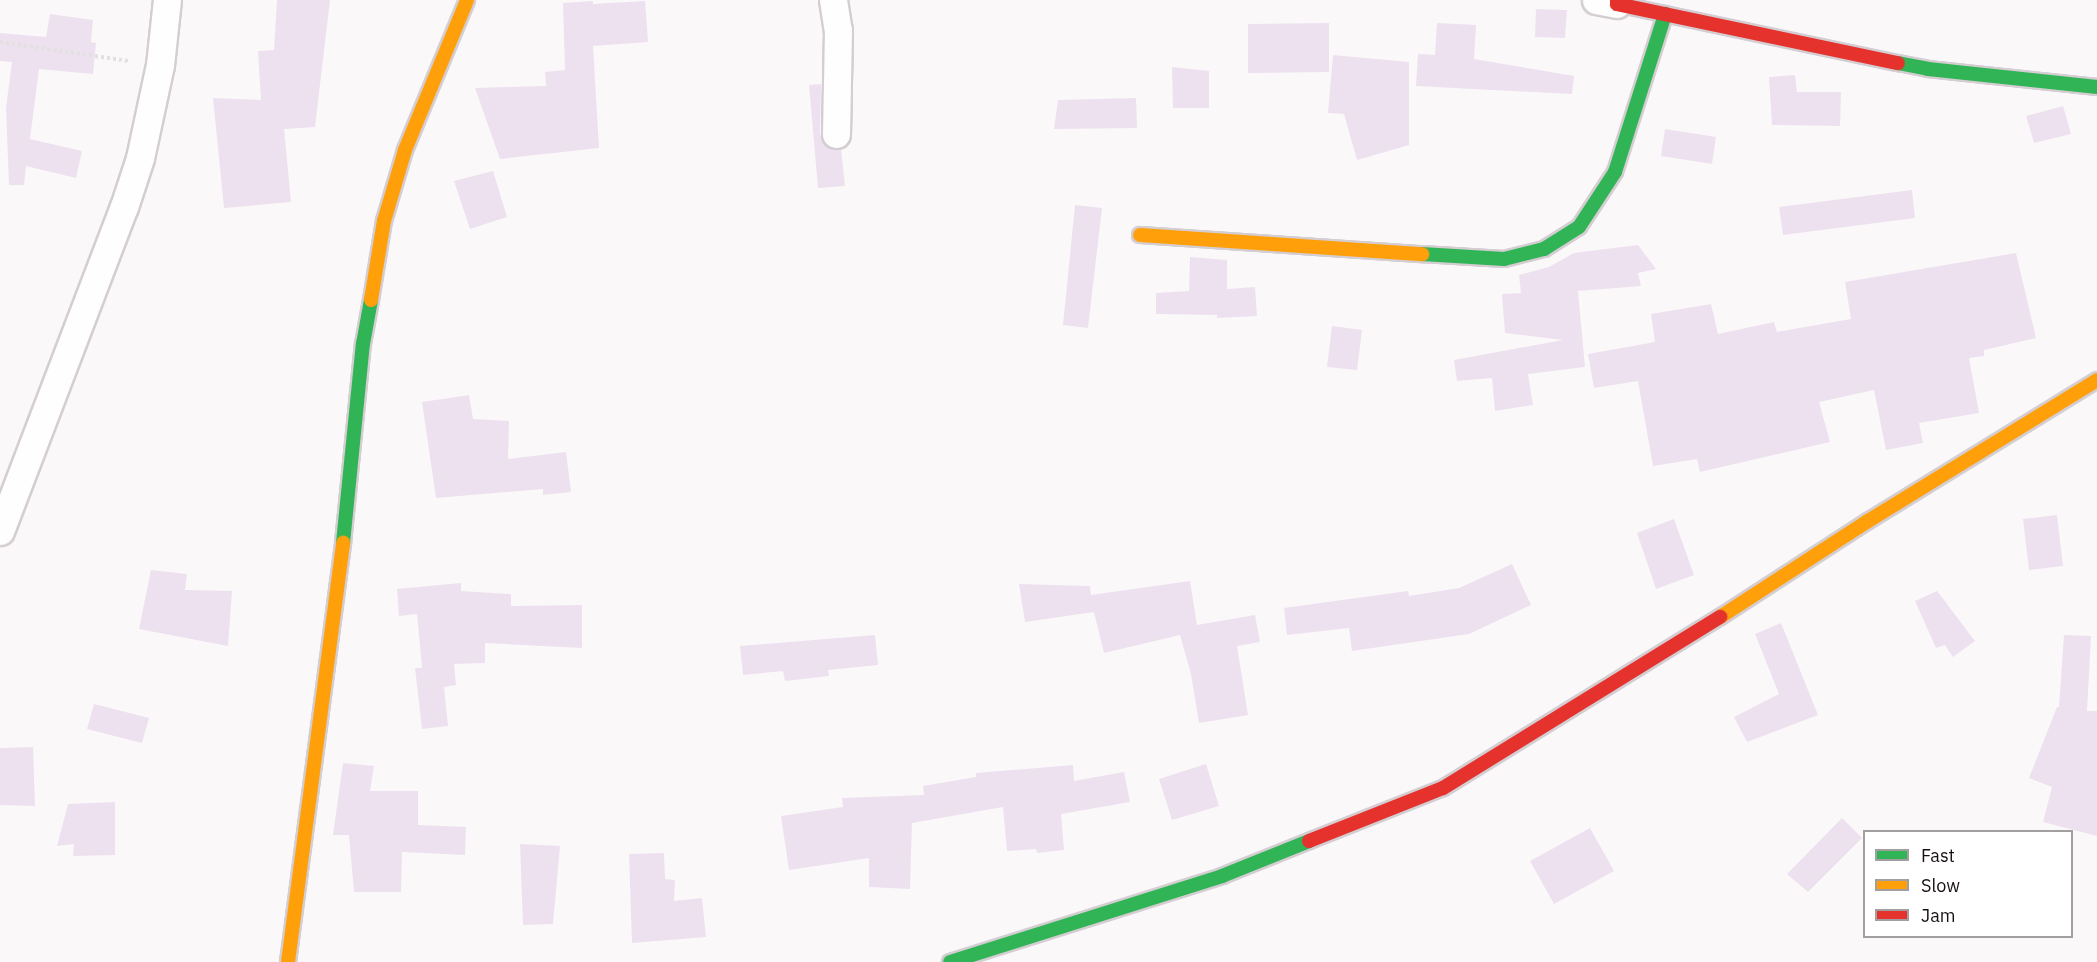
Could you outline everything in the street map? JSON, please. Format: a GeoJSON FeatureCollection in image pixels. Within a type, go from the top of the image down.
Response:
{"type":"FeatureCollection","features":[{"type":"Feature","properties":{"kind":"street"},"geometry":{"type":"LineString","coordinates":[[0,531],[8,490],[124,207],[140,158],[160,65],[167,0]]}},
{"type":"Feature","properties":{"kind":"street"},"geometry":{"type":"LineString","coordinates":[[288,962],[348,510],[363,344],[384,221],[405,150],[467,0]]}},
{"type":"Feature","properties":{"kind":"street"},"geometry":{"type":"LineString","coordinates":[[833,0],[838,30],[836,134]]}},
{"type":"Feature","properties":{"kind":"street"},"geometry":{"type":"LineString","coordinates":[[1610,1],[1928,69],[2097,87]]}},
{"type":"Feature","properties":{"kind":"street"},"geometry":{"type":"LineString","coordinates":[[1140,236],[1504,259],[1544,249],[1579,227],[1615,172],[1665,14]]}},
{"type":"Feature","properties":{"kind":"street"},"geometry":{"type":"LineString","coordinates":[[950,962],[1222,876],[1443,788],[1646,664],[1868,521],[2097,380]]}},
{"type":"Feature","properties":{"kind":"path"},"geometry":{"type":"LineString","coordinates":[[0,42],[160,65]]}},
{"type":"Feature","properties":{"kind":"building"},"geometry":{"type":"Polygon","coordinates":[[[277,0],[330,0],[315,127],[284,129],[291,202],[224,208],[213,98],[261,100],[258,51],[274,50],[277,0]]]}},
{"type":"Feature","properties":{"kind":"building"},"geometry":{"type":"Polygon","coordinates":[[[593,1],[593,4],[645,1],[648,42],[593,46],[599,148],[500,159],[475,88],[546,86],[545,72],[565,70],[563,3],[593,1]]]}},
{"type":"Feature","properties":{"kind":"building"},"geometry":{"type":"Polygon","coordinates":[[[1536,9],[1567,10],[1565,38],[1535,37],[1536,9]]]}},
{"type":"Feature","properties":{"kind":"building"},"geometry":{"type":"Polygon","coordinates":[[[50,14],[93,20],[91,42],[96,43],[93,74],[39,69],[30,139],[82,151],[76,178],[26,166],[24,185],[9,185],[6,108],[12,62],[0,61],[0,33],[46,37],[50,14]]]}},
{"type":"Feature","properties":{"kind":"building"},"geometry":{"type":"Polygon","coordinates":[[[1329,23],[1329,72],[1248,73],[1248,24],[1329,23]]]}},
{"type":"Feature","properties":{"kind":"building"},"geometry":{"type":"Polygon","coordinates":[[[1437,23],[1476,25],[1474,59],[1574,76],[1572,94],[1416,86],[1418,54],[1435,55],[1437,23]]]}},
{"type":"Feature","properties":{"kind":"building"},"geometry":{"type":"Polygon","coordinates":[[[1333,55],[1409,62],[1409,145],[1357,160],[1344,114],[1328,113],[1333,55]]]}},
{"type":"Feature","properties":{"kind":"building"},"geometry":{"type":"Polygon","coordinates":[[[1172,67],[1209,71],[1209,108],[1173,108],[1172,67]]]}},
{"type":"Feature","properties":{"kind":"building"},"geometry":{"type":"Polygon","coordinates":[[[1795,75],[1797,92],[1841,92],[1840,126],[1772,125],[1769,77],[1795,75]]]}},
{"type":"Feature","properties":{"kind":"building"},"geometry":{"type":"Polygon","coordinates":[[[821,84],[820,134],[827,147],[841,149],[845,186],[818,188],[809,85],[821,84]]]}},
{"type":"Feature","properties":{"kind":"building"},"geometry":{"type":"Polygon","coordinates":[[[1136,98],[1137,128],[1054,129],[1058,100],[1136,98]]]}},
{"type":"Feature","properties":{"kind":"building"},"geometry":{"type":"Polygon","coordinates":[[[2063,106],[2071,134],[2034,143],[2026,116],[2063,106]]]}},
{"type":"Feature","properties":{"kind":"building"},"geometry":{"type":"Polygon","coordinates":[[[1665,129],[1716,137],[1712,164],[1661,156],[1665,129]]]}},
{"type":"Feature","properties":{"kind":"building"},"geometry":{"type":"Polygon","coordinates":[[[493,171],[507,217],[470,229],[454,181],[493,171]]]}},
{"type":"Feature","properties":{"kind":"building"},"geometry":{"type":"Polygon","coordinates":[[[1912,190],[1915,218],[1783,235],[1779,207],[1912,190]]]}},
{"type":"Feature","properties":{"kind":"building"},"geometry":{"type":"Polygon","coordinates":[[[1075,205],[1102,208],[1088,328],[1063,325],[1075,205]]]}},
{"type":"Feature","properties":{"kind":"building"},"geometry":{"type":"Polygon","coordinates":[[[1638,245],[1656,269],[1638,273],[1641,286],[1578,291],[1585,367],[1528,374],[1533,405],[1495,411],[1492,378],[1457,381],[1454,360],[1563,340],[1505,333],[1502,294],[1521,293],[1519,275],[1549,267],[1574,253],[1638,245]]]}},
{"type":"Feature","properties":{"kind":"building"},"geometry":{"type":"Polygon","coordinates":[[[2016,253],[2036,338],[1984,350],[1984,356],[1969,358],[1979,413],[1919,423],[1923,443],[1886,450],[1874,390],[1819,402],[1830,442],[1700,472],[1697,459],[1653,466],[1638,381],[1594,388],[1588,354],[1655,342],[1651,314],[1711,304],[1718,334],[1774,322],[1777,332],[1851,319],[1845,282],[2016,253]]]}},
{"type":"Feature","properties":{"kind":"building"},"geometry":{"type":"Polygon","coordinates":[[[1190,257],[1227,260],[1227,289],[1255,287],[1257,316],[1217,318],[1217,315],[1156,314],[1156,293],[1189,291],[1190,257]]]}},
{"type":"Feature","properties":{"kind":"building"},"geometry":{"type":"Polygon","coordinates":[[[1332,326],[1362,330],[1357,370],[1327,367],[1332,326]]]}},
{"type":"Feature","properties":{"kind":"building"},"geometry":{"type":"Polygon","coordinates":[[[469,395],[473,419],[509,421],[508,459],[566,452],[571,492],[543,495],[543,489],[436,498],[422,402],[469,395]]]}},
{"type":"Feature","properties":{"kind":"building"},"geometry":{"type":"Polygon","coordinates":[[[2057,515],[2063,566],[2029,570],[2023,519],[2057,515]]]}},
{"type":"Feature","properties":{"kind":"building"},"geometry":{"type":"Polygon","coordinates":[[[1674,519],[1694,575],[1656,589],[1637,533],[1674,519]]]}},
{"type":"Feature","properties":{"kind":"building"},"geometry":{"type":"Polygon","coordinates":[[[1512,564],[1531,605],[1469,634],[1352,651],[1349,628],[1287,635],[1284,608],[1408,591],[1409,596],[1459,588],[1512,564]]]}},
{"type":"Feature","properties":{"kind":"building"},"geometry":{"type":"Polygon","coordinates":[[[151,570],[187,574],[185,590],[232,591],[228,646],[139,629],[151,570]]]}},
{"type":"Feature","properties":{"kind":"building"},"geometry":{"type":"Polygon","coordinates":[[[1190,581],[1197,625],[1255,615],[1260,642],[1237,646],[1248,715],[1199,723],[1191,674],[1180,635],[1104,653],[1094,612],[1025,622],[1019,584],[1090,586],[1091,595],[1190,581]]]}},
{"type":"Feature","properties":{"kind":"building"},"geometry":{"type":"Polygon","coordinates":[[[461,583],[461,591],[511,594],[511,606],[582,605],[582,648],[485,643],[485,663],[454,664],[456,685],[444,687],[448,726],[422,729],[415,668],[422,668],[417,614],[399,616],[397,589],[461,583]]]}},
{"type":"Feature","properties":{"kind":"building"},"geometry":{"type":"Polygon","coordinates":[[[1937,591],[1975,641],[1953,657],[1945,645],[1936,648],[1915,601],[1937,591]]]}},
{"type":"Feature","properties":{"kind":"building"},"geometry":{"type":"Polygon","coordinates":[[[1781,623],[1818,715],[1747,742],[1734,717],[1779,694],[1755,634],[1781,623]]]}},
{"type":"Feature","properties":{"kind":"building"},"geometry":{"type":"Polygon","coordinates":[[[875,635],[878,665],[828,670],[829,676],[785,681],[783,671],[743,675],[740,646],[875,635]]]}},
{"type":"Feature","properties":{"kind":"building"},"geometry":{"type":"Polygon","coordinates":[[[2064,635],[2091,636],[2087,711],[2097,711],[2097,836],[2043,822],[2052,787],[2029,778],[2057,707],[2059,707],[2064,635]]]}},
{"type":"Feature","properties":{"kind":"building"},"geometry":{"type":"Polygon","coordinates":[[[94,704],[149,718],[142,743],[87,729],[94,704]]]}},
{"type":"Feature","properties":{"kind":"building"},"geometry":{"type":"Polygon","coordinates":[[[33,747],[35,806],[0,805],[0,748],[33,747]]]}},
{"type":"Feature","properties":{"kind":"building"},"geometry":{"type":"Polygon","coordinates":[[[343,763],[374,766],[370,791],[418,791],[418,825],[466,827],[465,855],[402,852],[401,892],[354,892],[349,835],[333,835],[343,763]]]}},
{"type":"Feature","properties":{"kind":"building"},"geometry":{"type":"Polygon","coordinates":[[[1206,764],[1219,806],[1172,820],[1159,779],[1206,764]]]}},
{"type":"Feature","properties":{"kind":"building"},"geometry":{"type":"Polygon","coordinates":[[[1073,765],[1074,781],[1124,772],[1130,802],[1061,814],[1064,850],[1037,853],[1036,849],[1007,851],[1003,807],[912,823],[910,889],[869,887],[869,858],[789,870],[781,816],[843,807],[842,798],[924,795],[923,786],[976,777],[976,773],[1073,765]]]}},
{"type":"Feature","properties":{"kind":"building"},"geometry":{"type":"Polygon","coordinates":[[[115,802],[115,855],[73,856],[74,844],[57,846],[68,804],[115,802]]]}},
{"type":"Feature","properties":{"kind":"building"},"geometry":{"type":"Polygon","coordinates":[[[1842,818],[1862,838],[1808,892],[1787,874],[1842,818]]]}},
{"type":"Feature","properties":{"kind":"building"},"geometry":{"type":"Polygon","coordinates":[[[1590,828],[1614,871],[1554,904],[1530,861],[1590,828]]]}},
{"type":"Feature","properties":{"kind":"building"},"geometry":{"type":"Polygon","coordinates":[[[520,844],[560,846],[553,924],[523,925],[520,844]]]}},
{"type":"Feature","properties":{"kind":"building"},"geometry":{"type":"Polygon","coordinates":[[[664,853],[665,879],[675,880],[674,901],[702,898],[706,937],[632,943],[629,854],[664,853]]]}},
{"type":"Feature","properties":{"kind":"traffic: fast"},"geometry":{"type":"LineString","coordinates":[[1422,254],[1504,259],[1544,249],[1579,227],[1615,172],[1665,14]]}},
{"type":"Feature","properties":{"kind":"traffic: fast"},"geometry":{"type":"LineString","coordinates":[[1898,63],[1928,69],[2097,87]]}},
{"type":"Feature","properties":{"kind":"traffic: fast"},"geometry":{"type":"LineString","coordinates":[[343,543],[363,344],[371,300]]}},
{"type":"Feature","properties":{"kind":"traffic: fast"},"geometry":{"type":"LineString","coordinates":[[950,962],[1222,876],[1309,841]]}},
{"type":"Feature","properties":{"kind":"traffic: slow"},"geometry":{"type":"LineString","coordinates":[[371,300],[384,221],[405,150],[467,0]]}},
{"type":"Feature","properties":{"kind":"traffic: slow"},"geometry":{"type":"LineString","coordinates":[[1140,235],[1422,254]]}},
{"type":"Feature","properties":{"kind":"traffic: slow"},"geometry":{"type":"LineString","coordinates":[[1720,617],[1868,521],[2097,380]]}},
{"type":"Feature","properties":{"kind":"traffic: slow"},"geometry":{"type":"LineString","coordinates":[[288,962],[343,543]]}},
{"type":"Feature","properties":{"kind":"traffic: jam"},"geometry":{"type":"LineString","coordinates":[[1617,0],[1617,4],[1898,63]]}},
{"type":"Feature","properties":{"kind":"traffic: jam"},"geometry":{"type":"LineString","coordinates":[[1309,841],[1443,788],[1720,617]]}}]}
